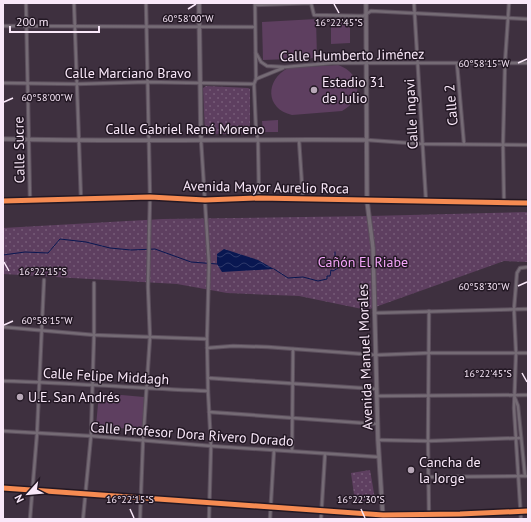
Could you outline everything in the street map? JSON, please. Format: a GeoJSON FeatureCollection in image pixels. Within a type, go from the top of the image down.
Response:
{"type":"FeatureCollection","features":[{"type":"Feature","properties":{"kind":"street","name":"Calle Sucre"},"geometry":{"type":"LineString","coordinates":[[26,3],[30,200]]}},
{"type":"Feature","properties":{"kind":"street"},"geometry":{"type":"LineString","coordinates":[[74,3],[81,199]]}},
{"type":"Feature","properties":{"kind":"street"},"geometry":{"type":"LineString","coordinates":[[140,519],[143,441],[150,337],[148,246],[150,197],[146,3]]}},
{"type":"Feature","properties":{"kind":"street"},"geometry":{"type":"LineString","coordinates":[[199,3],[201,140],[209,264],[207,339],[211,446],[209,519]]}},
{"type":"Feature","properties":{"kind":"street","name":"Avenida Manuel Morales"},"geometry":{"type":"LineString","coordinates":[[366,3],[367,201],[373,248],[378,440],[383,517]]}},
{"type":"Feature","properties":{"kind":"street","name":"Calle Ingavi"},"geometry":{"type":"LineString","coordinates":[[414,3],[426,201]]}},
{"type":"Feature","properties":{"kind":"street"},"geometry":{"type":"LineString","coordinates":[[504,202],[503,145],[505,63],[509,3]]}},
{"type":"Feature","properties":{"kind":"street"},"geometry":{"type":"LineString","coordinates":[[259,198],[258,140],[256,130],[254,84],[256,79],[255,4],[311,4],[314,16],[363,16],[371,11],[528,18]]}},
{"type":"Feature","properties":{"kind":"street"},"geometry":{"type":"LineString","coordinates":[[3,26],[255,27]]}},
{"type":"Feature","properties":{"kind":"street","name":"Calle Humberto Jiménez"},"geometry":{"type":"LineString","coordinates":[[256,53],[261,62],[267,66],[285,67],[332,62],[457,64],[528,63]]}},
{"type":"Feature","properties":{"kind":"street","name":"Calle 2"},"geometry":{"type":"LineString","coordinates":[[457,64],[464,144]]}},
{"type":"Feature","properties":{"kind":"street"},"geometry":{"type":"LineString","coordinates":[[256,79],[285,67]]}},
{"type":"Feature","properties":{"kind":"street","name":"Calle Marciano Bravo"},"geometry":{"type":"LineString","coordinates":[[3,83],[77,84],[201,82],[254,84]]}},
{"type":"Feature","properties":{"kind":"street","name":"Calle Gabriel René Moreno"},"geometry":{"type":"LineString","coordinates":[[3,139],[79,141],[298,139],[367,140]]}},
{"type":"Feature","properties":{"kind":"street"},"geometry":{"type":"LineString","coordinates":[[298,139],[303,200]]}},
{"type":"Feature","properties":{"kind":"street"},"geometry":{"type":"LineString","coordinates":[[367,140],[423,144],[528,145]]}},
{"type":"Feature","properties":{"kind":"street","name":"Avenida Mayor Aurelio Roca"},"geometry":{"type":"LineString","coordinates":[[3,201],[150,197],[205,200],[259,198],[528,203]]}},
{"type":"Feature","properties":{"kind":"street"},"geometry":{"type":"LineString","coordinates":[[521,519],[514,395],[516,353],[514,309],[518,273],[520,268],[528,267]]}},
{"type":"Feature","properties":{"kind":"street"},"geometry":{"type":"LineString","coordinates":[[30,519],[31,490],[37,434],[38,382],[44,280]]}},
{"type":"Feature","properties":{"kind":"street"},"geometry":{"type":"LineString","coordinates":[[84,519],[90,436],[94,335],[94,283]]}},
{"type":"Feature","properties":{"kind":"street"},"geometry":{"type":"LineString","coordinates":[[374,313],[528,309]]}},
{"type":"Feature","properties":{"kind":"street"},"geometry":{"type":"LineString","coordinates":[[429,311],[428,441],[430,519]]}},
{"type":"Feature","properties":{"kind":"street"},"geometry":{"type":"LineString","coordinates":[[3,327],[94,335],[207,339]]}},
{"type":"Feature","properties":{"kind":"street"},"geometry":{"type":"LineString","coordinates":[[207,348],[233,346],[268,347],[376,355],[429,353],[528,353]]}},
{"type":"Feature","properties":{"kind":"street"},"geometry":{"type":"LineString","coordinates":[[292,451],[293,350]]}},
{"type":"Feature","properties":{"kind":"street"},"geometry":{"type":"LineString","coordinates":[[208,378],[377,389]]}},
{"type":"Feature","properties":{"kind":"street","name":"Calle Felipe Middagh"},"geometry":{"type":"LineString","coordinates":[[3,381],[92,384],[147,389],[208,391]]}},
{"type":"Feature","properties":{"kind":"street"},"geometry":{"type":"LineString","coordinates":[[429,477],[526,476],[518,406],[514,395]]}},
{"type":"Feature","properties":{"kind":"street"},"geometry":{"type":"LineString","coordinates":[[377,396],[528,395]]}},
{"type":"Feature","properties":{"kind":"street"},"geometry":{"type":"LineString","coordinates":[[209,412],[378,424]]}},
{"type":"Feature","properties":{"kind":"street","name":"Calle Profesor Dora Rivero Dorado"},"geometry":{"type":"LineString","coordinates":[[3,431],[379,457]]}},
{"type":"Feature","properties":{"kind":"street"},"geometry":{"type":"LineString","coordinates":[[378,440],[428,441],[521,438]]}},
{"type":"Feature","properties":{"kind":"street"},"geometry":{"type":"LineString","coordinates":[[270,519],[274,450]]}},
{"type":"Feature","properties":{"kind":"street"},"geometry":{"type":"LineString","coordinates":[[321,519],[325,454]]}},
{"type":"Feature","properties":{"kind":"street"},"geometry":{"type":"LineString","coordinates":[[3,488],[322,510],[383,517],[528,511]]}},
{"type":"Feature","properties":{"kind":"street"},"geometry":{"type":"LineString","coordinates":[[460,514],[460,519]]}},
{"type":"Feature","properties":{"kind":"green space"},"geometry":{"type":"Polygon","coordinates":[[[316,19],[317,58],[263,60],[262,22],[316,19]]]}},
{"type":"Feature","properties":{"kind":"green space"},"geometry":{"type":"Polygon","coordinates":[[[331,20],[350,20],[350,43],[331,44],[331,20]]]}},
{"type":"Feature","properties":{"kind":"green space","name":"Estadio 31 de Julio"},"geometry":{"type":"Polygon","coordinates":[[[338,65],[352,74],[356,80],[357,86],[357,93],[354,100],[342,111],[292,115],[283,112],[273,101],[271,94],[275,80],[280,73],[288,68],[338,65]]]}},
{"type":"Feature","properties":{"kind":"green space"},"geometry":{"type":"Polygon","coordinates":[[[206,86],[250,89],[250,134],[205,134],[203,88],[206,86]]]}},
{"type":"Feature","properties":{"kind":"green space"},"geometry":{"type":"Polygon","coordinates":[[[278,120],[278,132],[263,132],[262,121],[278,120]]]}},
{"type":"Feature","properties":{"kind":"green space","name":"Cañón El Riabe"},"geometry":{"type":"Polygon","coordinates":[[[528,212],[528,262],[504,261],[367,310],[299,296],[227,293],[177,284],[3,274],[3,228],[163,219],[528,212]]]}},
{"type":"Feature","properties":{"kind":"green space"},"geometry":{"type":"Polygon","coordinates":[[[99,393],[144,397],[142,430],[96,426],[99,393]]]}},
{"type":"Feature","properties":{"kind":"green space"},"geometry":{"type":"Polygon","coordinates":[[[370,470],[375,499],[355,502],[351,473],[370,470]]]}},
{"type":"Feature","properties":{"kind":"water"},"geometry":{"type":"Polygon","coordinates":[[[224,249],[258,260],[274,269],[222,272],[217,264],[217,254],[224,249]]]}},
{"type":"Feature","properties":{"kind":"waterway"},"geometry":{"type":"LineString","coordinates":[[3,255],[25,252],[48,253],[60,239],[86,242],[110,248],[131,250],[155,249],[191,262],[217,264]]}},
{"type":"Feature","properties":{"kind":"waterway"},"geometry":{"type":"LineString","coordinates":[[274,269],[288,278],[303,277],[318,281],[327,279],[327,276],[330,276],[331,270],[333,271],[338,268],[335,264],[335,252]]}},
{"type":"Feature","properties":{"kind":"cycle path"},"geometry":{"type":"LineString","coordinates":[[3,201],[150,197],[205,200],[259,198],[528,203]]}},
{"type":"Feature","properties":{"kind":"cycle path"},"geometry":{"type":"LineString","coordinates":[[3,488],[383,515],[528,511]]}},
{"type":"Feature","properties":{"kind":"place","name":"Estadio 31 de Julio"},"geometry":{"type":"Point","coordinates":[314,90]}},
{"type":"Feature","properties":{"kind":"place","name":"U.E. San Andrés"},"geometry":{"type":"Point","coordinates":[20,397]}},
{"type":"Feature","properties":{"kind":"place","name":"Cancha de la Jorge"},"geometry":{"type":"Point","coordinates":[411,470]}}]}
